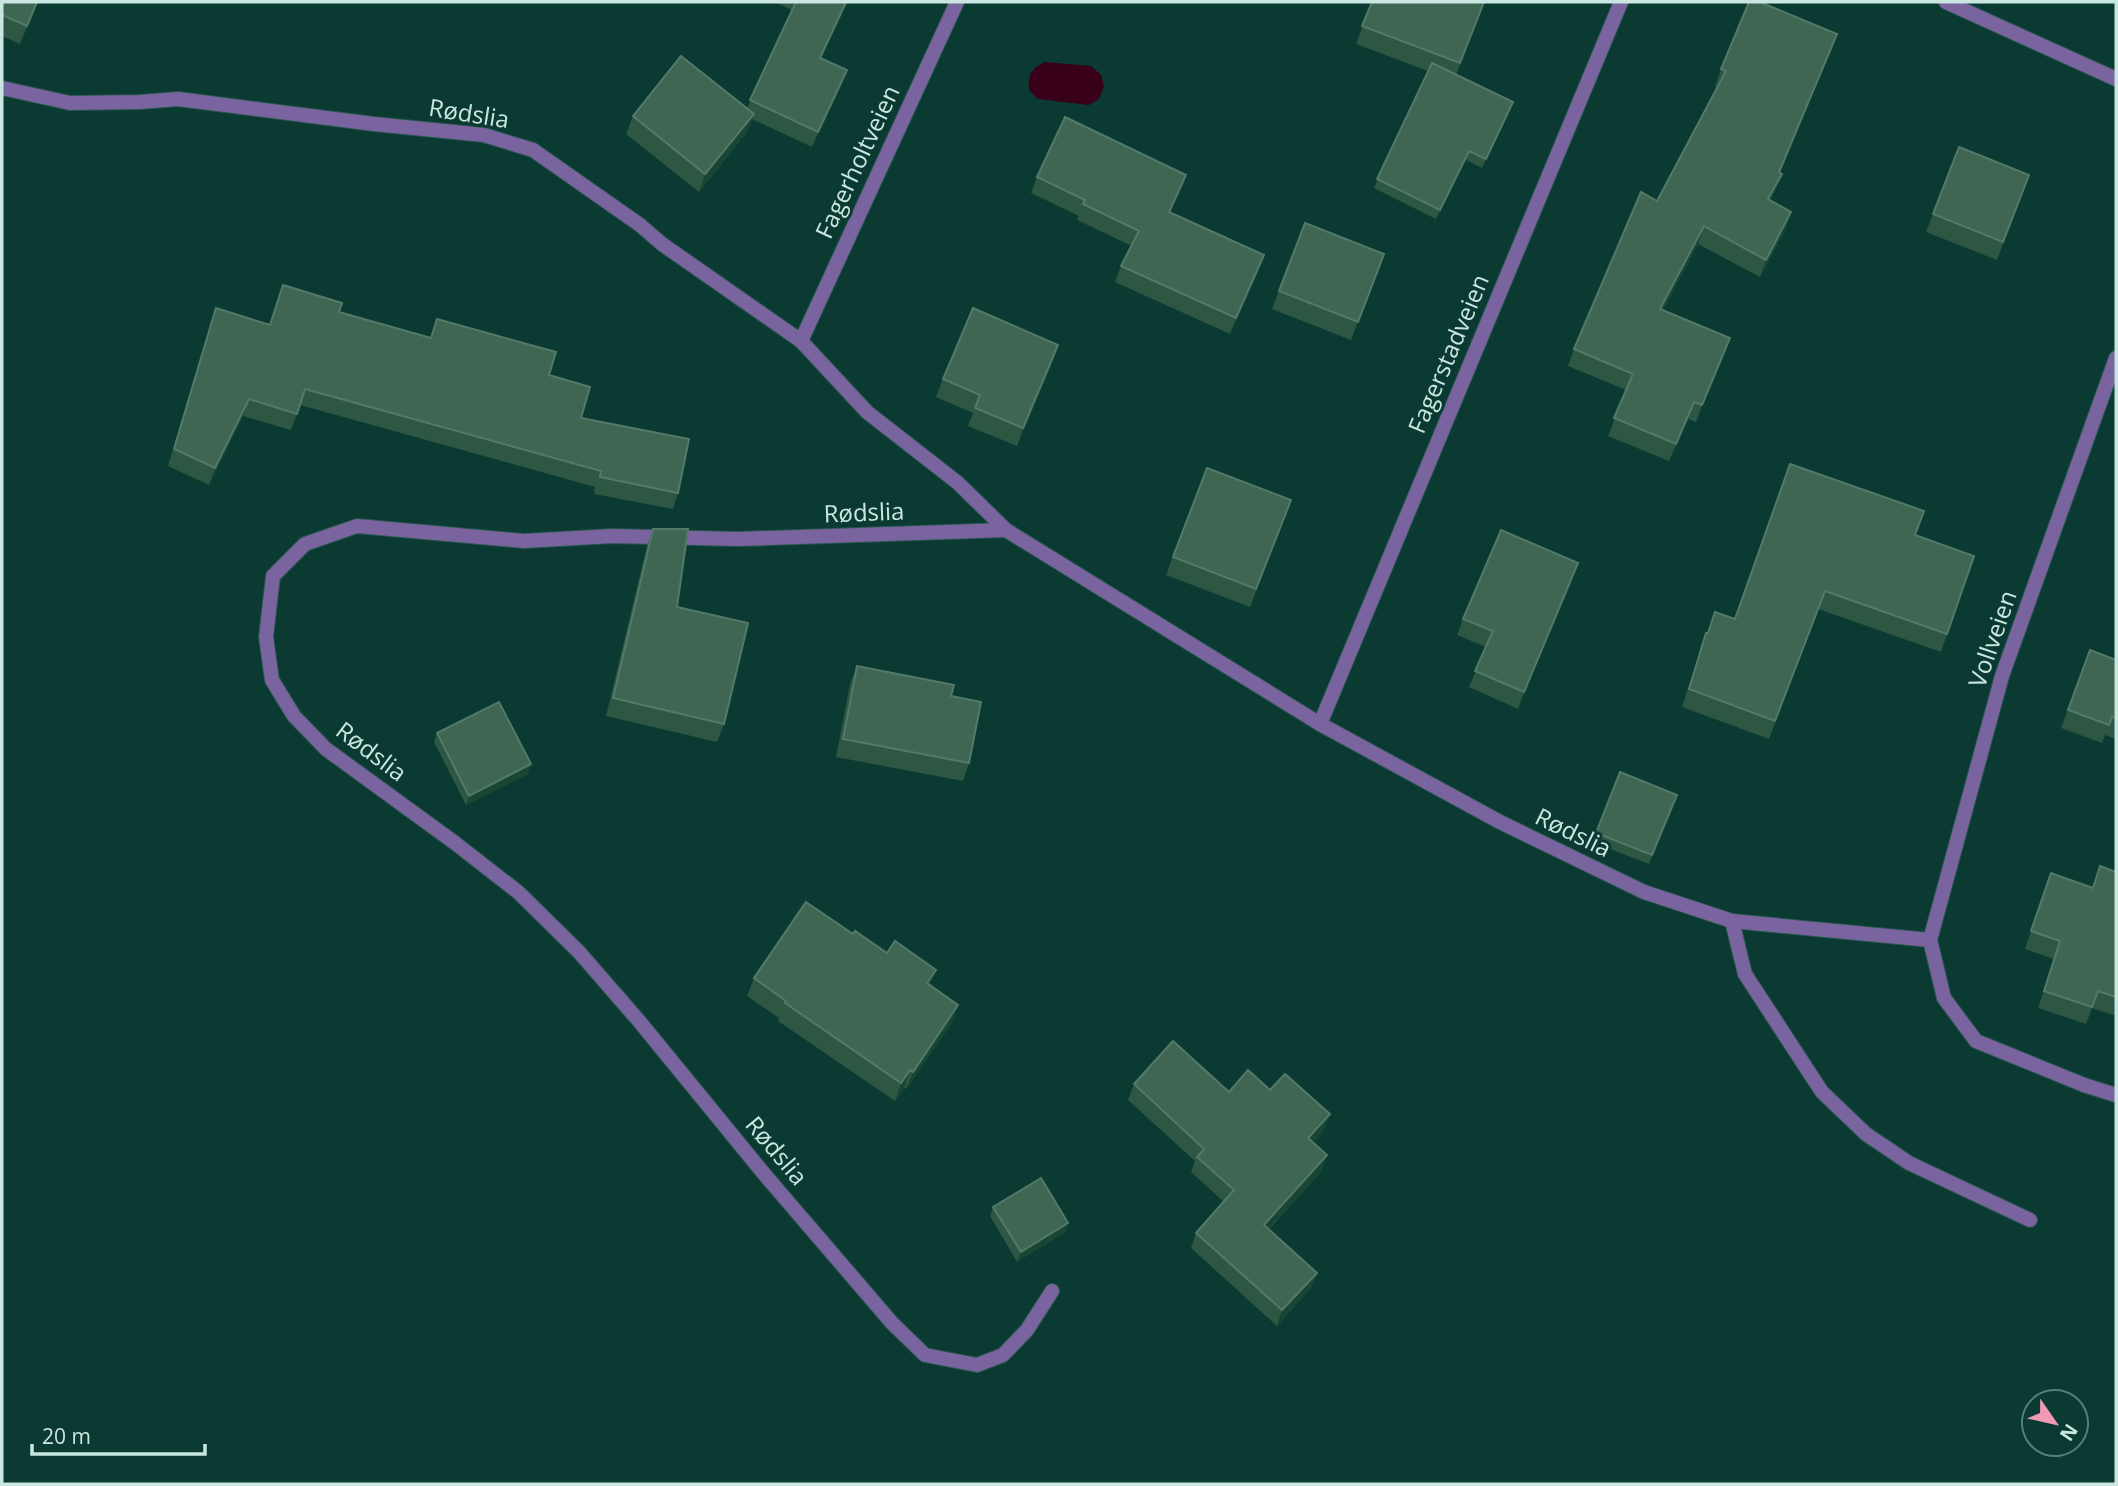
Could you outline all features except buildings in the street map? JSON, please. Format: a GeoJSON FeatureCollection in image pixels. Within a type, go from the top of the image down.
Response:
{"type":"FeatureCollection","features":[{"type":"Feature","properties":{"kind":"street","name":"Fagerholtveien"},"geometry":{"type":"LineString","coordinates":[[801,341],[957,2]]}},
{"type":"Feature","properties":{"kind":"street","name":"Fagerstadveien"},"geometry":{"type":"LineString","coordinates":[[1320,724],[1621,2]]}},
{"type":"Feature","properties":{"kind":"street"},"geometry":{"type":"LineString","coordinates":[[1946,2],[2116,79]]}},
{"type":"Feature","properties":{"kind":"street","name":"Rødslia"},"geometry":{"type":"LineString","coordinates":[[2,89],[70,103],[178,99],[484,135],[533,150],[801,341],[867,412],[958,483],[1006,530],[1320,724],[1500,822],[1644,892],[1732,921],[1930,940]]}},
{"type":"Feature","properties":{"kind":"street","name":"Vollveien"},"geometry":{"type":"LineString","coordinates":[[1930,940],[2002,676],[2116,358]]}},
{"type":"Feature","properties":{"kind":"street","name":"Rødslia"},"geometry":{"type":"LineString","coordinates":[[1006,530],[766,539],[612,536],[524,541],[356,526],[305,544],[272,576],[266,637],[272,680],[294,716],[326,749],[518,892],[579,952],[892,1323],[925,1355],[977,1365],[1003,1354],[1027,1330],[1052,1291]]}},
{"type":"Feature","properties":{"kind":"street"},"geometry":{"type":"LineString","coordinates":[[1732,921],[1745,974],[1822,1092],[1866,1134],[1909,1163],[2030,1220]]}},
{"type":"Feature","properties":{"kind":"street"},"geometry":{"type":"LineString","coordinates":[[1930,940],[1944,998],[1976,1041],[2116,1096]]}},
{"type":"Feature","properties":{"kind":"shaded area"},"geometry":{"type":"Polygon","coordinates":[[[1045,62],[1091,66],[1101,75],[1104,86],[1099,99],[1089,105],[1038,99],[1029,90],[1029,80],[1036,67],[1045,62]]]}}]}
